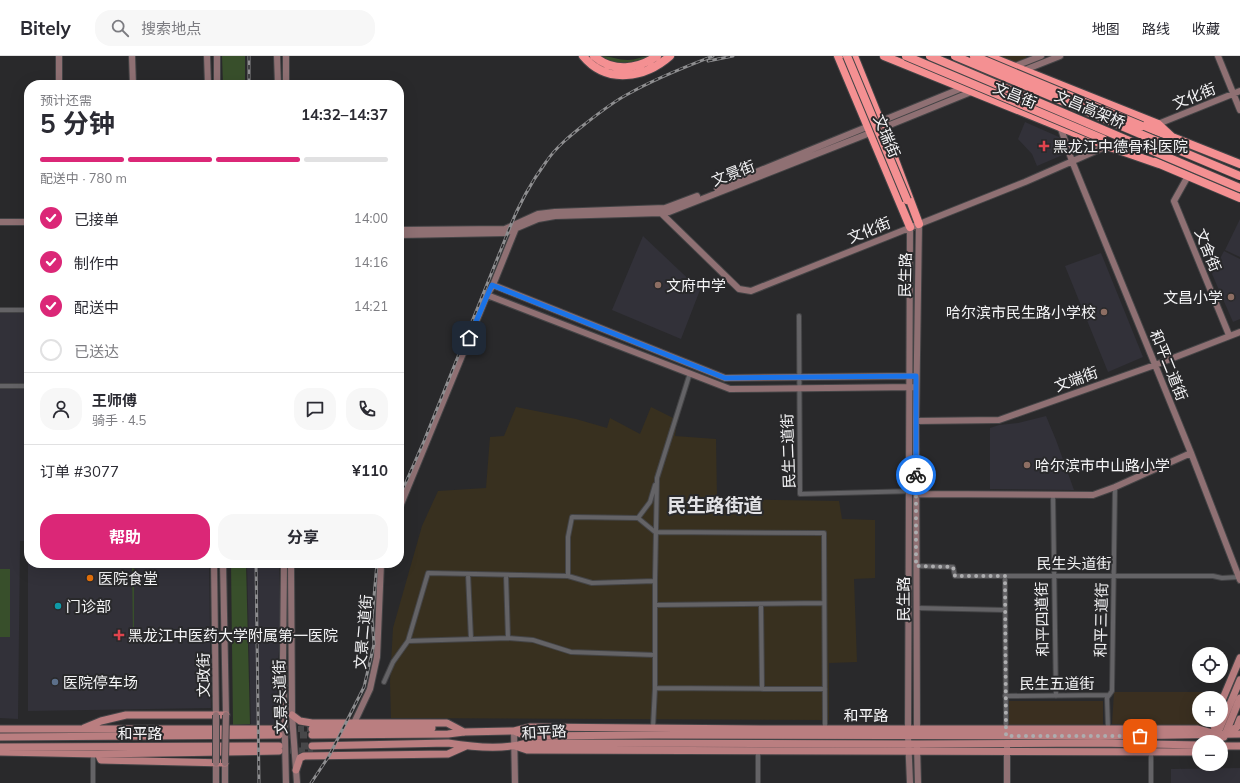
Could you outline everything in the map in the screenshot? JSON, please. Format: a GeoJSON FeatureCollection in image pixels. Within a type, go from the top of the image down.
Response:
{"type":"FeatureCollection","features":[{"type":"Feature","properties":{"kind":"highway"},"geometry":{"type":"LineString","coordinates":[[583,56],[595,67],[605,72],[626,76],[651,70],[670,56]]}},
{"type":"Feature","properties":{"kind":"highway"},"geometry":{"type":"LineString","coordinates":[[594,56],[610,65],[620,68],[643,65],[657,56]]}},
{"type":"Feature","properties":{"kind":"highway","name":"文瑞街"},"geometry":{"type":"LineString","coordinates":[[838,56],[910,228]]}},
{"type":"Feature","properties":{"kind":"highway"},"geometry":{"type":"LineString","coordinates":[[847,56],[907,200],[911,215],[910,228]]}},
{"type":"Feature","properties":{"kind":"highway","name":"文瑞街"},"geometry":{"type":"LineString","coordinates":[[854,56],[920,224]]}},
{"type":"Feature","properties":{"kind":"highway","name":"文昌街"},"geometry":{"type":"LineString","coordinates":[[884,56],[1061,128],[1159,164]]}},
{"type":"Feature","properties":{"kind":"highway"},"geometry":{"type":"LineString","coordinates":[[906,56],[1103,138],[1159,164],[1240,198]]}},
{"type":"Feature","properties":{"kind":"highway","name":"文昌高架桥"},"geometry":{"type":"LineString","coordinates":[[930,56],[1240,188]]}},
{"type":"Feature","properties":{"kind":"highway","name":"文昌高架桥"},"geometry":{"type":"LineString","coordinates":[[955,56],[1240,176]]}},
{"type":"Feature","properties":{"kind":"highway","name":"文昌街"},"geometry":{"type":"LineString","coordinates":[[974,56],[1142,126],[1240,164]]}},
{"type":"Feature","properties":{"kind":"highway","name":"文昌街"},"geometry":{"type":"LineString","coordinates":[[988,56],[1158,124],[1172,137]]}},
{"type":"Feature","properties":{"kind":"main road"},"geometry":{"type":"LineString","coordinates":[[1226,691],[1240,658]]}},
{"type":"Feature","properties":{"kind":"main road"},"geometry":{"type":"LineString","coordinates":[[1221,735],[1240,680]]}},
{"type":"Feature","properties":{"kind":"main road"},"geometry":{"type":"LineString","coordinates":[[1222,735],[1240,698]]}},
{"type":"Feature","properties":{"kind":"main road"},"geometry":{"type":"LineString","coordinates":[[67,736],[101,721],[126,715],[226,715]]}},
{"type":"Feature","properties":{"kind":"main road"},"geometry":{"type":"LineString","coordinates":[[292,716],[300,721],[312,723],[447,724],[464,732]]}},
{"type":"Feature","properties":{"kind":"main road"},"geometry":{"type":"LineString","coordinates":[[1226,735],[1237,727],[1240,719]]}},
{"type":"Feature","properties":{"kind":"main road","name":"和平路"},"geometry":{"type":"LineString","coordinates":[[464,732],[514,731],[530,727],[917,728],[1006,736],[1192,745]]}},
{"type":"Feature","properties":{"kind":"main road"},"geometry":{"type":"LineString","coordinates":[[312,732],[447,728],[464,732]]}},
{"type":"Feature","properties":{"kind":"main road"},"geometry":{"type":"LineString","coordinates":[[761,728],[777,740],[758,750],[741,739],[761,728]]}},
{"type":"Feature","properties":{"kind":"main road","name":"和平路"},"geometry":{"type":"LineString","coordinates":[[917,748],[1006,736],[1108,728],[1197,729],[1211,735]]}},
{"type":"Feature","properties":{"kind":"main road"},"geometry":{"type":"LineString","coordinates":[[0,729],[81,730]]}},
{"type":"Feature","properties":{"kind":"main road"},"geometry":{"type":"LineString","coordinates":[[1152,736],[1172,729]]}},
{"type":"Feature","properties":{"kind":"main road","name":"和平路"},"geometry":{"type":"LineString","coordinates":[[0,737],[279,732],[81,730]]}},
{"type":"Feature","properties":{"kind":"main road","name":"和平路"},"geometry":{"type":"LineString","coordinates":[[514,731],[526,736],[777,740],[909,748]]}},
{"type":"Feature","properties":{"kind":"main road","name":"和平路"},"geometry":{"type":"LineString","coordinates":[[1228,737],[1240,734]]}},
{"type":"Feature","properties":{"kind":"main road","name":"和平路"},"geometry":{"type":"LineString","coordinates":[[777,740],[908,736],[1152,736],[1192,738]]}},
{"type":"Feature","properties":{"kind":"main road","name":"和平路"},"geometry":{"type":"LineString","coordinates":[[312,748],[515,746],[526,743],[741,739]]}},
{"type":"Feature","properties":{"kind":"main road"},"geometry":{"type":"LineString","coordinates":[[1151,752],[1170,744]]}},
{"type":"Feature","properties":{"kind":"main road"},"geometry":{"type":"LineString","coordinates":[[296,770],[300,758],[304,756],[448,754],[466,746]]}},
{"type":"Feature","properties":{"kind":"main road","name":"和平路"},"geometry":{"type":"LineString","coordinates":[[515,746],[527,750],[917,748],[1007,752],[1192,752]]}},
{"type":"Feature","properties":{"kind":"main road"},"geometry":{"type":"LineString","coordinates":[[1228,746],[1240,746]]}},
{"type":"Feature","properties":{"kind":"main road","name":"和平路"},"geometry":{"type":"LineString","coordinates":[[0,747],[96,751],[279,748]]}},
{"type":"Feature","properties":{"kind":"main road"},"geometry":{"type":"LineString","coordinates":[[0,752],[96,751],[101,760],[225,763]]}},
{"type":"Feature","properties":{"kind":"street"},"geometry":{"type":"LineString","coordinates":[[59,56],[59,80]]}},
{"type":"Feature","properties":{"kind":"street"},"geometry":{"type":"LineString","coordinates":[[132,56],[132,80]]}},
{"type":"Feature","properties":{"kind":"street"},"geometry":{"type":"LineString","coordinates":[[207,56],[208,80]]}},
{"type":"Feature","properties":{"kind":"street"},"geometry":{"type":"LineString","coordinates":[[217,56],[217,80]]}},
{"type":"Feature","properties":{"kind":"street"},"geometry":{"type":"LineString","coordinates":[[278,56],[278,80]]}},
{"type":"Feature","properties":{"kind":"street"},"geometry":{"type":"LineString","coordinates":[[286,56],[286,80]]}},
{"type":"Feature","properties":{"kind":"street","name":"文景街"},"geometry":{"type":"LineString","coordinates":[[404,235],[505,233],[538,219],[555,216],[669,212],[869,130],[962,88],[1042,56]]}},
{"type":"Feature","properties":{"kind":"street","name":"文景街"},"geometry":{"type":"LineString","coordinates":[[882,124],[972,92],[1024,70],[1033,60],[1060,56]]}},
{"type":"Feature","properties":{"kind":"street"},"geometry":{"type":"LineString","coordinates":[[1218,56],[1240,110]]}},
{"type":"Feature","properties":{"kind":"street","name":"和平二道街"},"geometry":{"type":"LineString","coordinates":[[1033,60],[1239,578]]}},
{"type":"Feature","properties":{"kind":"street","name":"文化街"},"geometry":{"type":"LineString","coordinates":[[1158,124],[1240,91]]}},
{"type":"Feature","properties":{"kind":"street","name":"文景街"},"geometry":{"type":"LineString","coordinates":[[404,230],[505,228],[538,214],[554,212],[665,208],[869,130]]}},
{"type":"Feature","properties":{"kind":"street","name":"文化街"},"geometry":{"type":"LineString","coordinates":[[662,213],[739,289],[751,291],[1025,182],[1107,146]]}},
{"type":"Feature","properties":{"kind":"street","name":"文舍街"},"geometry":{"type":"LineString","coordinates":[[1188,176],[1174,201],[1229,335]]}},
{"type":"Feature","properties":{"kind":"street"},"geometry":{"type":"LineString","coordinates":[[0,222],[24,222]]}},
{"type":"Feature","properties":{"kind":"street","name":"民生路"},"geometry":{"type":"LineString","coordinates":[[913,376],[920,224]]}},
{"type":"Feature","properties":{"kind":"street"},"geometry":{"type":"LineString","coordinates":[[404,497],[516,228]]}},
{"type":"Feature","properties":{"kind":"street","name":"民生路"},"geometry":{"type":"LineString","coordinates":[[910,228],[918,783]]}},
{"type":"Feature","properties":{"kind":"street"},"geometry":{"type":"LineString","coordinates":[[492,285],[725,378],[913,376]]}},
{"type":"Feature","properties":{"kind":"street"},"geometry":{"type":"LineString","coordinates":[[487,296],[730,389],[913,387]]}},
{"type":"Feature","properties":{"kind":"street"},"geometry":{"type":"LineString","coordinates":[[0,310],[24,310]]}},
{"type":"Feature","properties":{"kind":"street","name":"民生二道街"},"geometry":{"type":"LineString","coordinates":[[799,316],[800,494],[914,492],[1093,495],[1116,487],[1190,453]]}},
{"type":"Feature","properties":{"kind":"street","name":"文端街"},"geometry":{"type":"LineString","coordinates":[[916,421],[999,420],[1155,365],[1240,332]]}},
{"type":"Feature","properties":{"kind":"street"},"geometry":{"type":"LineString","coordinates":[[638,518],[650,502],[690,373]]}},
{"type":"Feature","properties":{"kind":"street"},"geometry":{"type":"LineString","coordinates":[[0,386],[24,386]]}},
{"type":"Feature","properties":{"kind":"street","name":"民生路"},"geometry":{"type":"LineString","coordinates":[[910,783],[908,728],[916,421],[913,387]]}},
{"type":"Feature","properties":{"kind":"street"},"geometry":{"type":"LineString","coordinates":[[653,727],[655,688],[657,478]]}},
{"type":"Feature","properties":{"kind":"street","name":"和平三道街"},"geometry":{"type":"LineString","coordinates":[[1108,728],[1107,698],[1112,691],[1113,575],[1116,487]]}},
{"type":"Feature","properties":{"kind":"street","name":"和平四道街"},"geometry":{"type":"LineString","coordinates":[[1053,494],[1053,575],[1056,696]]}},
{"type":"Feature","properties":{"kind":"street"},"geometry":{"type":"LineString","coordinates":[[568,576],[568,537],[572,516],[638,518],[656,532],[824,533],[825,728]]}},
{"type":"Feature","properties":{"kind":"street","name":"民生头道街"},"geometry":{"type":"LineString","coordinates":[[916,566],[953,567],[955,576],[1113,575],[1213,576],[1222,578],[1239,578]]}},
{"type":"Feature","properties":{"kind":"street","name":"文政街"},"geometry":{"type":"LineString","coordinates":[[214,568],[216,783]]}},
{"type":"Feature","properties":{"kind":"street","name":"文政街"},"geometry":{"type":"LineString","coordinates":[[223,568],[226,715],[225,783]]}},
{"type":"Feature","properties":{"kind":"street","name":"文景头道街"},"geometry":{"type":"LineString","coordinates":[[284,568],[286,783]]}},
{"type":"Feature","properties":{"kind":"street","name":"文景头道街"},"geometry":{"type":"LineString","coordinates":[[292,568],[292,716],[297,783]]}},
{"type":"Feature","properties":{"kind":"street","name":"文景二道街"},"geometry":{"type":"LineString","coordinates":[[354,723],[370,689],[377,657],[381,568]]}},
{"type":"Feature","properties":{"kind":"street"},"geometry":{"type":"LineString","coordinates":[[384,682],[393,662],[408,641],[428,573],[568,576],[592,583],[655,581]]}},
{"type":"Feature","properties":{"kind":"street"},"geometry":{"type":"LineString","coordinates":[[468,574],[471,639]]}},
{"type":"Feature","properties":{"kind":"street"},"geometry":{"type":"LineString","coordinates":[[506,575],[508,638]]}},
{"type":"Feature","properties":{"kind":"street"},"geometry":{"type":"LineString","coordinates":[[1005,576],[1007,783]]}},
{"type":"Feature","properties":{"kind":"street"},"geometry":{"type":"LineString","coordinates":[[655,606],[824,603]]}},
{"type":"Feature","properties":{"kind":"street"},"geometry":{"type":"LineString","coordinates":[[761,604],[762,689]]}},
{"type":"Feature","properties":{"kind":"street"},"geometry":{"type":"LineString","coordinates":[[916,608],[1005,610]]}},
{"type":"Feature","properties":{"kind":"street"},"geometry":{"type":"LineString","coordinates":[[408,641],[508,638],[533,640],[571,652],[655,655]]}},
{"type":"Feature","properties":{"kind":"street"},"geometry":{"type":"LineString","coordinates":[[655,688],[825,689]]}},
{"type":"Feature","properties":{"kind":"street","name":"民生五道街"},"geometry":{"type":"LineString","coordinates":[[1005,696],[1109,695]]}},
{"type":"Feature","properties":{"kind":"street"},"geometry":{"type":"LineString","coordinates":[[81,730],[99,736]]}},
{"type":"Feature","properties":{"kind":"street"},"geometry":{"type":"LineString","coordinates":[[514,731],[515,783]]}},
{"type":"Feature","properties":{"kind":"street"},"geometry":{"type":"LineString","coordinates":[[758,750],[758,783]]}},
{"type":"Feature","properties":{"kind":"street"},"geometry":{"type":"LineString","coordinates":[[93,783],[96,751]]}},
{"type":"Feature","properties":{"kind":"street"},"geometry":{"type":"LineString","coordinates":[[1151,752],[1151,783]]}},
{"type":"Feature","properties":{"kind":"shaded area"},"geometry":{"type":"Polygon","coordinates":[[[987,56],[1026,56],[1026,58],[1012,66],[987,56]]]}},
{"type":"Feature","properties":{"kind":"shaded area","name":"黑龙江中德骨科医院"},"geometry":{"type":"Polygon","coordinates":[[[1025,122],[1059,137],[1065,154],[1037,166],[1032,154],[1018,139],[1025,122]]]}},
{"type":"Feature","properties":{"kind":"shaded area"},"geometry":{"type":"Polygon","coordinates":[[[1240,219],[1240,257],[1225,250],[1240,219]]]}},
{"type":"Feature","properties":{"kind":"shaded area","name":"文府中学"},"geometry":{"type":"Polygon","coordinates":[[[643,236],[700,290],[681,339],[612,310],[643,236]]]}},
{"type":"Feature","properties":{"kind":"shaded area","name":"文昌小学"},"geometry":{"type":"Polygon","coordinates":[[[1224,251],[1240,259],[1240,319],[1233,322],[1212,274],[1224,251]]]}},
{"type":"Feature","properties":{"kind":"shaded area","name":"哈尔滨市民生路小学校"},"geometry":{"type":"Polygon","coordinates":[[[1101,253],[1143,357],[1108,372],[1065,266],[1101,253]]]}},
{"type":"Feature","properties":{"kind":"shaded area"},"geometry":{"type":"Polygon","coordinates":[[[0,312],[24,312],[24,541],[20,541],[18,719],[0,718],[0,312]]]}},
{"type":"Feature","properties":{"kind":"shaded area"},"geometry":{"type":"Polygon","coordinates":[[[516,407],[576,419],[607,428],[610,418],[640,434],[651,407],[677,420],[675,436],[716,439],[717,499],[839,501],[842,519],[875,520],[875,578],[854,579],[857,662],[829,663],[829,720],[391,718],[390,682],[393,628],[422,526],[438,491],[486,488],[490,437],[504,436],[516,407]]]}},
{"type":"Feature","properties":{"kind":"shaded area","name":"哈尔滨市中山路小学"},"geometry":{"type":"Polygon","coordinates":[[[1046,416],[1074,490],[990,489],[990,428],[1046,416]]]}},
{"type":"Feature","properties":{"kind":"shaded area","name":"黑龙江中医药大学附属第一医院"},"geometry":{"type":"Polygon","coordinates":[[[28,568],[209,568],[211,708],[28,711],[28,568]]]}},
{"type":"Feature","properties":{"kind":"shaded area"},"geometry":{"type":"Polygon","coordinates":[[[247,568],[279,568],[281,634],[277,669],[278,724],[251,725],[247,568]]]}},
{"type":"Feature","properties":{"kind":"shaded area"},"geometry":{"type":"Polygon","coordinates":[[[1114,692],[1192,692],[1192,727],[1112,724],[1114,692]]]}},
{"type":"Feature","properties":{"kind":"shaded area"},"geometry":{"type":"Polygon","coordinates":[[[1009,701],[1103,701],[1103,726],[1009,726],[1009,701]]]}},
{"type":"Feature","properties":{"kind":"shaded area"},"geometry":{"type":"Polygon","coordinates":[[[1228,768],[1240,768],[1240,783],[1171,783],[1171,769],[1192,769],[1192,771],[1228,771],[1228,768]]]}},
{"type":"Feature","properties":{"kind":"green space"},"geometry":{"type":"Polygon","coordinates":[[[222,56],[245,56],[245,80],[223,80],[222,56]]]}},
{"type":"Feature","properties":{"kind":"green space"},"geometry":{"type":"Polygon","coordinates":[[[601,56],[628,60],[651,56],[626,64],[614,62],[601,56]]]}},
{"type":"Feature","properties":{"kind":"green space"},"geometry":{"type":"Polygon","coordinates":[[[132,568],[135,569],[135,580],[139,580],[140,584],[134,585],[134,639],[133,639],[132,568]]]}},
{"type":"Feature","properties":{"kind":"green space"},"geometry":{"type":"Polygon","coordinates":[[[231,568],[246,568],[250,724],[233,725],[231,568]]]}},
{"type":"Feature","properties":{"kind":"green space"},"geometry":{"type":"Polygon","coordinates":[[[0,569],[10,569],[10,637],[0,637],[0,569]]]}},
{"type":"Feature","properties":{"kind":"tunnel"},"geometry":{"type":"LineString","coordinates":[[280,729],[312,729]]}},
{"type":"Feature","properties":{"kind":"tunnel"},"geometry":{"type":"LineString","coordinates":[[279,735],[312,735]]}},
{"type":"Feature","properties":{"kind":"tunnel"},"geometry":{"type":"LineString","coordinates":[[280,746],[312,746]]}},
{"type":"Feature","properties":{"kind":"tunnel"},"geometry":{"type":"LineString","coordinates":[[281,751],[313,750]]}},
{"type":"Feature","properties":{"kind":"railway"},"geometry":{"type":"LineString","coordinates":[[249,56],[249,80]]}},
{"type":"Feature","properties":{"kind":"railway"},"geometry":{"type":"LineString","coordinates":[[404,487],[424,441],[514,217],[523,198],[546,162],[554,151],[569,137],[601,111],[618,100],[660,78],[713,56]]}},
{"type":"Feature","properties":{"kind":"railway"},"geometry":{"type":"LineString","coordinates":[[708,61],[733,56]]}},
{"type":"Feature","properties":{"kind":"railway"},"geometry":{"type":"LineString","coordinates":[[256,568],[259,783]]}},
{"type":"Feature","properties":{"kind":"railway"},"geometry":{"type":"LineString","coordinates":[[311,783],[329,756],[364,687],[374,644],[372,619],[377,568]]}},
{"type":"Feature","properties":{"kind":"way so far"},"geometry":{"type":"LineString","coordinates":[[916,475],[916,566],[953,567],[955,576],[1005,576],[1006,736],[1140,736]]}},
{"type":"Feature","properties":{"kind":"place","name":"黑龙江中德骨科医院"},"geometry":{"type":"Point","coordinates":[1044,146]}},
{"type":"Feature","properties":{"kind":"place","name":"文府中学"},"geometry":{"type":"Point","coordinates":[658,285]}},
{"type":"Feature","properties":{"kind":"place","name":"文昌小学"},"geometry":{"type":"Point","coordinates":[1231,297]}},
{"type":"Feature","properties":{"kind":"place","name":"哈尔滨市民生路小学校"},"geometry":{"type":"Point","coordinates":[1104,312]}},
{"type":"Feature","properties":{"kind":"place","name":"哈尔滨市中山路小学"},"geometry":{"type":"Point","coordinates":[1027,465]}},
{"type":"Feature","properties":{"kind":"place","name":"医院食堂"},"geometry":{"type":"Point","coordinates":[90,578]}},
{"type":"Feature","properties":{"kind":"place","name":"门诊部"},"geometry":{"type":"Point","coordinates":[58,606]}},
{"type":"Feature","properties":{"kind":"place","name":"黑龙江中医药大学附属第一医院"},"geometry":{"type":"Point","coordinates":[119,635]}},
{"type":"Feature","properties":{"kind":"place","name":"医院停车场"},"geometry":{"type":"Point","coordinates":[55,682]}},
{"type":"Feature","properties":{"kind":"district","name":"民生路街道"},"geometry":{"type":"Point","coordinates":[715,505]}},
{"type":"Feature","properties":{"kind":"route"},"geometry":{"type":"LineString","coordinates":[[469,338],[492,285],[725,378],[916,376],[916,475]]}}]}
